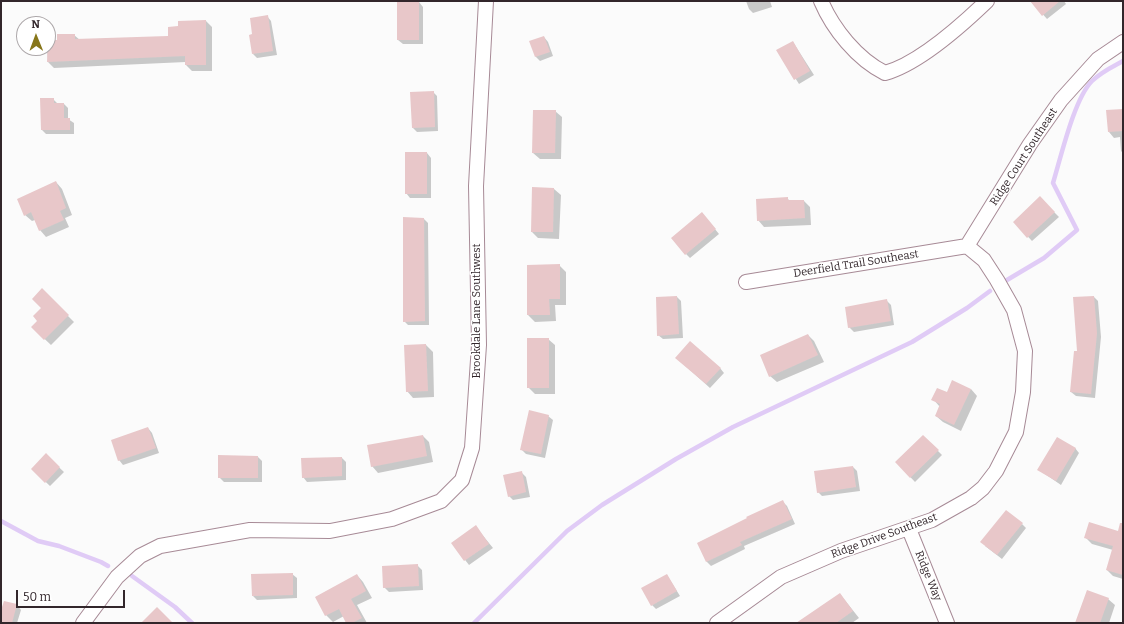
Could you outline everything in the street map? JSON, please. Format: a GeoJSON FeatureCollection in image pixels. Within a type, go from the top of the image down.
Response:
{"type":"FeatureCollection","features":[{"type":"Feature","properties":{"kind":"street","name":"Brookdale Lane Southwest"},"geometry":{"type":"LineString","coordinates":[[83,623],[117,576],[140,556],[160,546],[250,530],[330,531],[392,519],[441,501],[462,480],[472,448],[479,345],[476,186],[486,1]]}},
{"type":"Feature","properties":{"kind":"street"},"geometry":{"type":"LineString","coordinates":[[821,1],[828,17],[854,50],[885,73],[897,70],[916,59],[969,18],[987,1]]}},
{"type":"Feature","properties":{"kind":"street","name":"Ridge Court Southeast"},"geometry":{"type":"LineString","coordinates":[[966,246],[1030,144],[1061,100],[1098,59],[1123,42]]}},
{"type":"Feature","properties":{"kind":"street","name":"Deerfield Trail Southeast"},"geometry":{"type":"LineString","coordinates":[[746,282],[966,246]]}},
{"type":"Feature","properties":{"kind":"street","name":"Ridge Drive Southeast"},"geometry":{"type":"LineString","coordinates":[[717,623],[781,577],[841,551],[932,520],[971,498],[983,488],[1003,458],[1016,432],[1023,392],[1025,351],[1014,310],[984,260],[966,246]]}},
{"type":"Feature","properties":{"kind":"street","name":"Ridge Way"},"geometry":{"type":"LineString","coordinates":[[909,529],[947,623]]}},
{"type":"Feature","properties":{"kind":"building"},"geometry":{"type":"Polygon","coordinates":[[[397,1],[419,1],[419,40],[397,40],[397,1]]]}},
{"type":"Feature","properties":{"kind":"building"},"geometry":{"type":"Polygon","coordinates":[[[1030,1],[1060,1],[1042,16],[1030,1]]]}},
{"type":"Feature","properties":{"kind":"building"},"geometry":{"type":"Polygon","coordinates":[[[268,15],[273,51],[252,54],[249,35],[252,34],[250,18],[268,15]]]}},
{"type":"Feature","properties":{"kind":"building"},"geometry":{"type":"Polygon","coordinates":[[[206,20],[206,65],[185,65],[185,56],[47,62],[47,56],[56,56],[57,34],[75,34],[75,39],[168,36],[168,27],[178,26],[178,21],[206,20]]]}},
{"type":"Feature","properties":{"kind":"building"},"geometry":{"type":"Polygon","coordinates":[[[544,36],[550,52],[535,57],[529,41],[544,36]]]}},
{"type":"Feature","properties":{"kind":"building"},"geometry":{"type":"Polygon","coordinates":[[[793,41],[810,71],[794,80],[776,50],[793,41]]]}},
{"type":"Feature","properties":{"kind":"building"},"geometry":{"type":"Polygon","coordinates":[[[434,91],[435,127],[412,128],[410,92],[434,91]]]}},
{"type":"Feature","properties":{"kind":"building"},"geometry":{"type":"Polygon","coordinates":[[[40,98],[54,98],[54,103],[64,103],[64,118],[70,118],[70,130],[41,130],[40,98]]]}},
{"type":"Feature","properties":{"kind":"building"},"geometry":{"type":"Polygon","coordinates":[[[1123,109],[1123,131],[1108,132],[1106,110],[1123,109]]]}},
{"type":"Feature","properties":{"kind":"building"},"geometry":{"type":"Polygon","coordinates":[[[533,110],[556,110],[555,153],[532,153],[533,110]]]}},
{"type":"Feature","properties":{"kind":"building"},"geometry":{"type":"Polygon","coordinates":[[[405,152],[427,152],[427,194],[405,194],[405,152]]]}},
{"type":"Feature","properties":{"kind":"building"},"geometry":{"type":"Polygon","coordinates":[[[56,181],[66,208],[60,211],[64,220],[39,231],[31,212],[24,216],[17,199],[56,181]]]}},
{"type":"Feature","properties":{"kind":"building"},"geometry":{"type":"Polygon","coordinates":[[[532,187],[554,188],[553,232],[531,232],[532,187]]]}},
{"type":"Feature","properties":{"kind":"building"},"geometry":{"type":"Polygon","coordinates":[[[1040,196],[1055,212],[1027,238],[1013,222],[1040,196]]]}},
{"type":"Feature","properties":{"kind":"building"},"geometry":{"type":"Polygon","coordinates":[[[788,197],[788,200],[804,200],[805,218],[757,221],[756,199],[788,197]]]}},
{"type":"Feature","properties":{"kind":"building"},"geometry":{"type":"Polygon","coordinates":[[[702,212],[716,229],[685,255],[671,238],[702,212]]]}},
{"type":"Feature","properties":{"kind":"building"},"geometry":{"type":"Polygon","coordinates":[[[403,217],[424,218],[425,321],[403,322],[403,217]]]}},
{"type":"Feature","properties":{"kind":"building"},"geometry":{"type":"Polygon","coordinates":[[[560,264],[560,299],[549,299],[550,315],[527,315],[527,265],[560,264]]]}},
{"type":"Feature","properties":{"kind":"building"},"geometry":{"type":"Polygon","coordinates":[[[42,288],[69,315],[44,340],[31,327],[37,321],[33,316],[41,308],[32,299],[42,288]]]}},
{"type":"Feature","properties":{"kind":"building"},"geometry":{"type":"Polygon","coordinates":[[[677,296],[679,334],[657,336],[656,297],[677,296]]]}},
{"type":"Feature","properties":{"kind":"building"},"geometry":{"type":"Polygon","coordinates":[[[1094,296],[1097,333],[1091,394],[1070,392],[1074,351],[1077,351],[1073,297],[1094,296]]]}},
{"type":"Feature","properties":{"kind":"building"},"geometry":{"type":"Polygon","coordinates":[[[887,299],[891,321],[848,328],[845,307],[887,299]]]}},
{"type":"Feature","properties":{"kind":"building"},"geometry":{"type":"Polygon","coordinates":[[[808,334],[818,355],[769,377],[760,355],[808,334]]]}},
{"type":"Feature","properties":{"kind":"building"},"geometry":{"type":"Polygon","coordinates":[[[527,338],[549,338],[549,388],[527,388],[527,338]]]}},
{"type":"Feature","properties":{"kind":"building"},"geometry":{"type":"Polygon","coordinates":[[[690,341],[721,368],[706,384],[675,358],[690,341]]]}},
{"type":"Feature","properties":{"kind":"building"},"geometry":{"type":"Polygon","coordinates":[[[426,344],[428,391],[406,392],[404,345],[426,344]]]}},
{"type":"Feature","properties":{"kind":"building"},"geometry":{"type":"Polygon","coordinates":[[[952,380],[971,389],[954,425],[935,416],[940,404],[931,400],[937,388],[947,392],[952,380]]]}},
{"type":"Feature","properties":{"kind":"building"},"geometry":{"type":"Polygon","coordinates":[[[529,410],[549,415],[541,454],[520,450],[529,410]]]}},
{"type":"Feature","properties":{"kind":"building"},"geometry":{"type":"Polygon","coordinates":[[[148,427],[156,448],[118,461],[111,440],[148,427]]]}},
{"type":"Feature","properties":{"kind":"building"},"geometry":{"type":"Polygon","coordinates":[[[423,435],[427,456],[371,467],[367,445],[423,435]]]}},
{"type":"Feature","properties":{"kind":"building"},"geometry":{"type":"Polygon","coordinates":[[[923,435],[939,450],[910,478],[895,462],[923,435]]]}},
{"type":"Feature","properties":{"kind":"building"},"geometry":{"type":"Polygon","coordinates":[[[1057,437],[1076,448],[1056,481],[1037,470],[1057,437]]]}},
{"type":"Feature","properties":{"kind":"building"},"geometry":{"type":"Polygon","coordinates":[[[46,453],[60,467],[45,483],[31,469],[46,453]]]}},
{"type":"Feature","properties":{"kind":"building"},"geometry":{"type":"Polygon","coordinates":[[[218,455],[258,456],[258,478],[218,478],[218,455]]]}},
{"type":"Feature","properties":{"kind":"building"},"geometry":{"type":"Polygon","coordinates":[[[342,457],[342,476],[302,478],[301,458],[342,457]]]}},
{"type":"Feature","properties":{"kind":"building"},"geometry":{"type":"Polygon","coordinates":[[[853,466],[856,487],[817,493],[814,471],[853,466]]]}},
{"type":"Feature","properties":{"kind":"building"},"geometry":{"type":"Polygon","coordinates":[[[522,471],[526,492],[508,497],[503,475],[522,471]]]}},
{"type":"Feature","properties":{"kind":"building"},"geometry":{"type":"Polygon","coordinates":[[[783,500],[792,519],[740,542],[742,545],[706,562],[697,543],[747,518],[746,517],[783,500]]]}},
{"type":"Feature","properties":{"kind":"building"},"geometry":{"type":"Polygon","coordinates":[[[1006,510],[1023,523],[997,555],[980,542],[1006,510]]]}},
{"type":"Feature","properties":{"kind":"building"},"geometry":{"type":"Polygon","coordinates":[[[1089,522],[1118,531],[1120,523],[1123,523],[1123,575],[1106,570],[1113,546],[1084,538],[1089,522]]]}},
{"type":"Feature","properties":{"kind":"building"},"geometry":{"type":"Polygon","coordinates":[[[476,525],[489,544],[464,561],[451,543],[476,525]]]}},
{"type":"Feature","properties":{"kind":"building"},"geometry":{"type":"Polygon","coordinates":[[[418,564],[419,586],[383,588],[382,566],[418,564]]]}},
{"type":"Feature","properties":{"kind":"building"},"geometry":{"type":"Polygon","coordinates":[[[293,573],[293,595],[252,596],[251,574],[293,573]]]}},
{"type":"Feature","properties":{"kind":"building"},"geometry":{"type":"Polygon","coordinates":[[[357,574],[366,591],[351,599],[362,618],[352,623],[346,623],[339,609],[325,616],[315,597],[357,574]]]}},
{"type":"Feature","properties":{"kind":"building"},"geometry":{"type":"Polygon","coordinates":[[[667,574],[677,591],[651,606],[641,588],[667,574]]]}},
{"type":"Feature","properties":{"kind":"building"},"geometry":{"type":"Polygon","coordinates":[[[1087,590],[1109,598],[1100,623],[1075,623],[1087,590]]]}},
{"type":"Feature","properties":{"kind":"building"},"geometry":{"type":"Polygon","coordinates":[[[840,593],[853,611],[836,623],[796,623],[840,593]]]}},
{"type":"Feature","properties":{"kind":"building"},"geometry":{"type":"Polygon","coordinates":[[[4,601],[17,604],[12,623],[1,623],[1,610],[4,601]]]}},
{"type":"Feature","properties":{"kind":"building"},"geometry":{"type":"Polygon","coordinates":[[[157,607],[173,623],[141,623],[157,607]]]}},
{"type":"Feature","properties":{"kind":"waterway"},"geometry":{"type":"LineString","coordinates":[[1007,280],[1044,258],[1077,230],[1053,183],[1074,114],[1085,89],[1099,75],[1123,61]]}},
{"type":"Feature","properties":{"kind":"waterway"},"geometry":{"type":"LineString","coordinates":[[474,623],[567,531],[602,505],[676,459],[733,427],[912,342],[967,308],[990,291]]}},
{"type":"Feature","properties":{"kind":"waterway"},"geometry":{"type":"LineString","coordinates":[[1,521],[38,541],[59,546],[108,566]]}},
{"type":"Feature","properties":{"kind":"waterway"},"geometry":{"type":"LineString","coordinates":[[132,576],[175,607],[192,623]]}}]}
